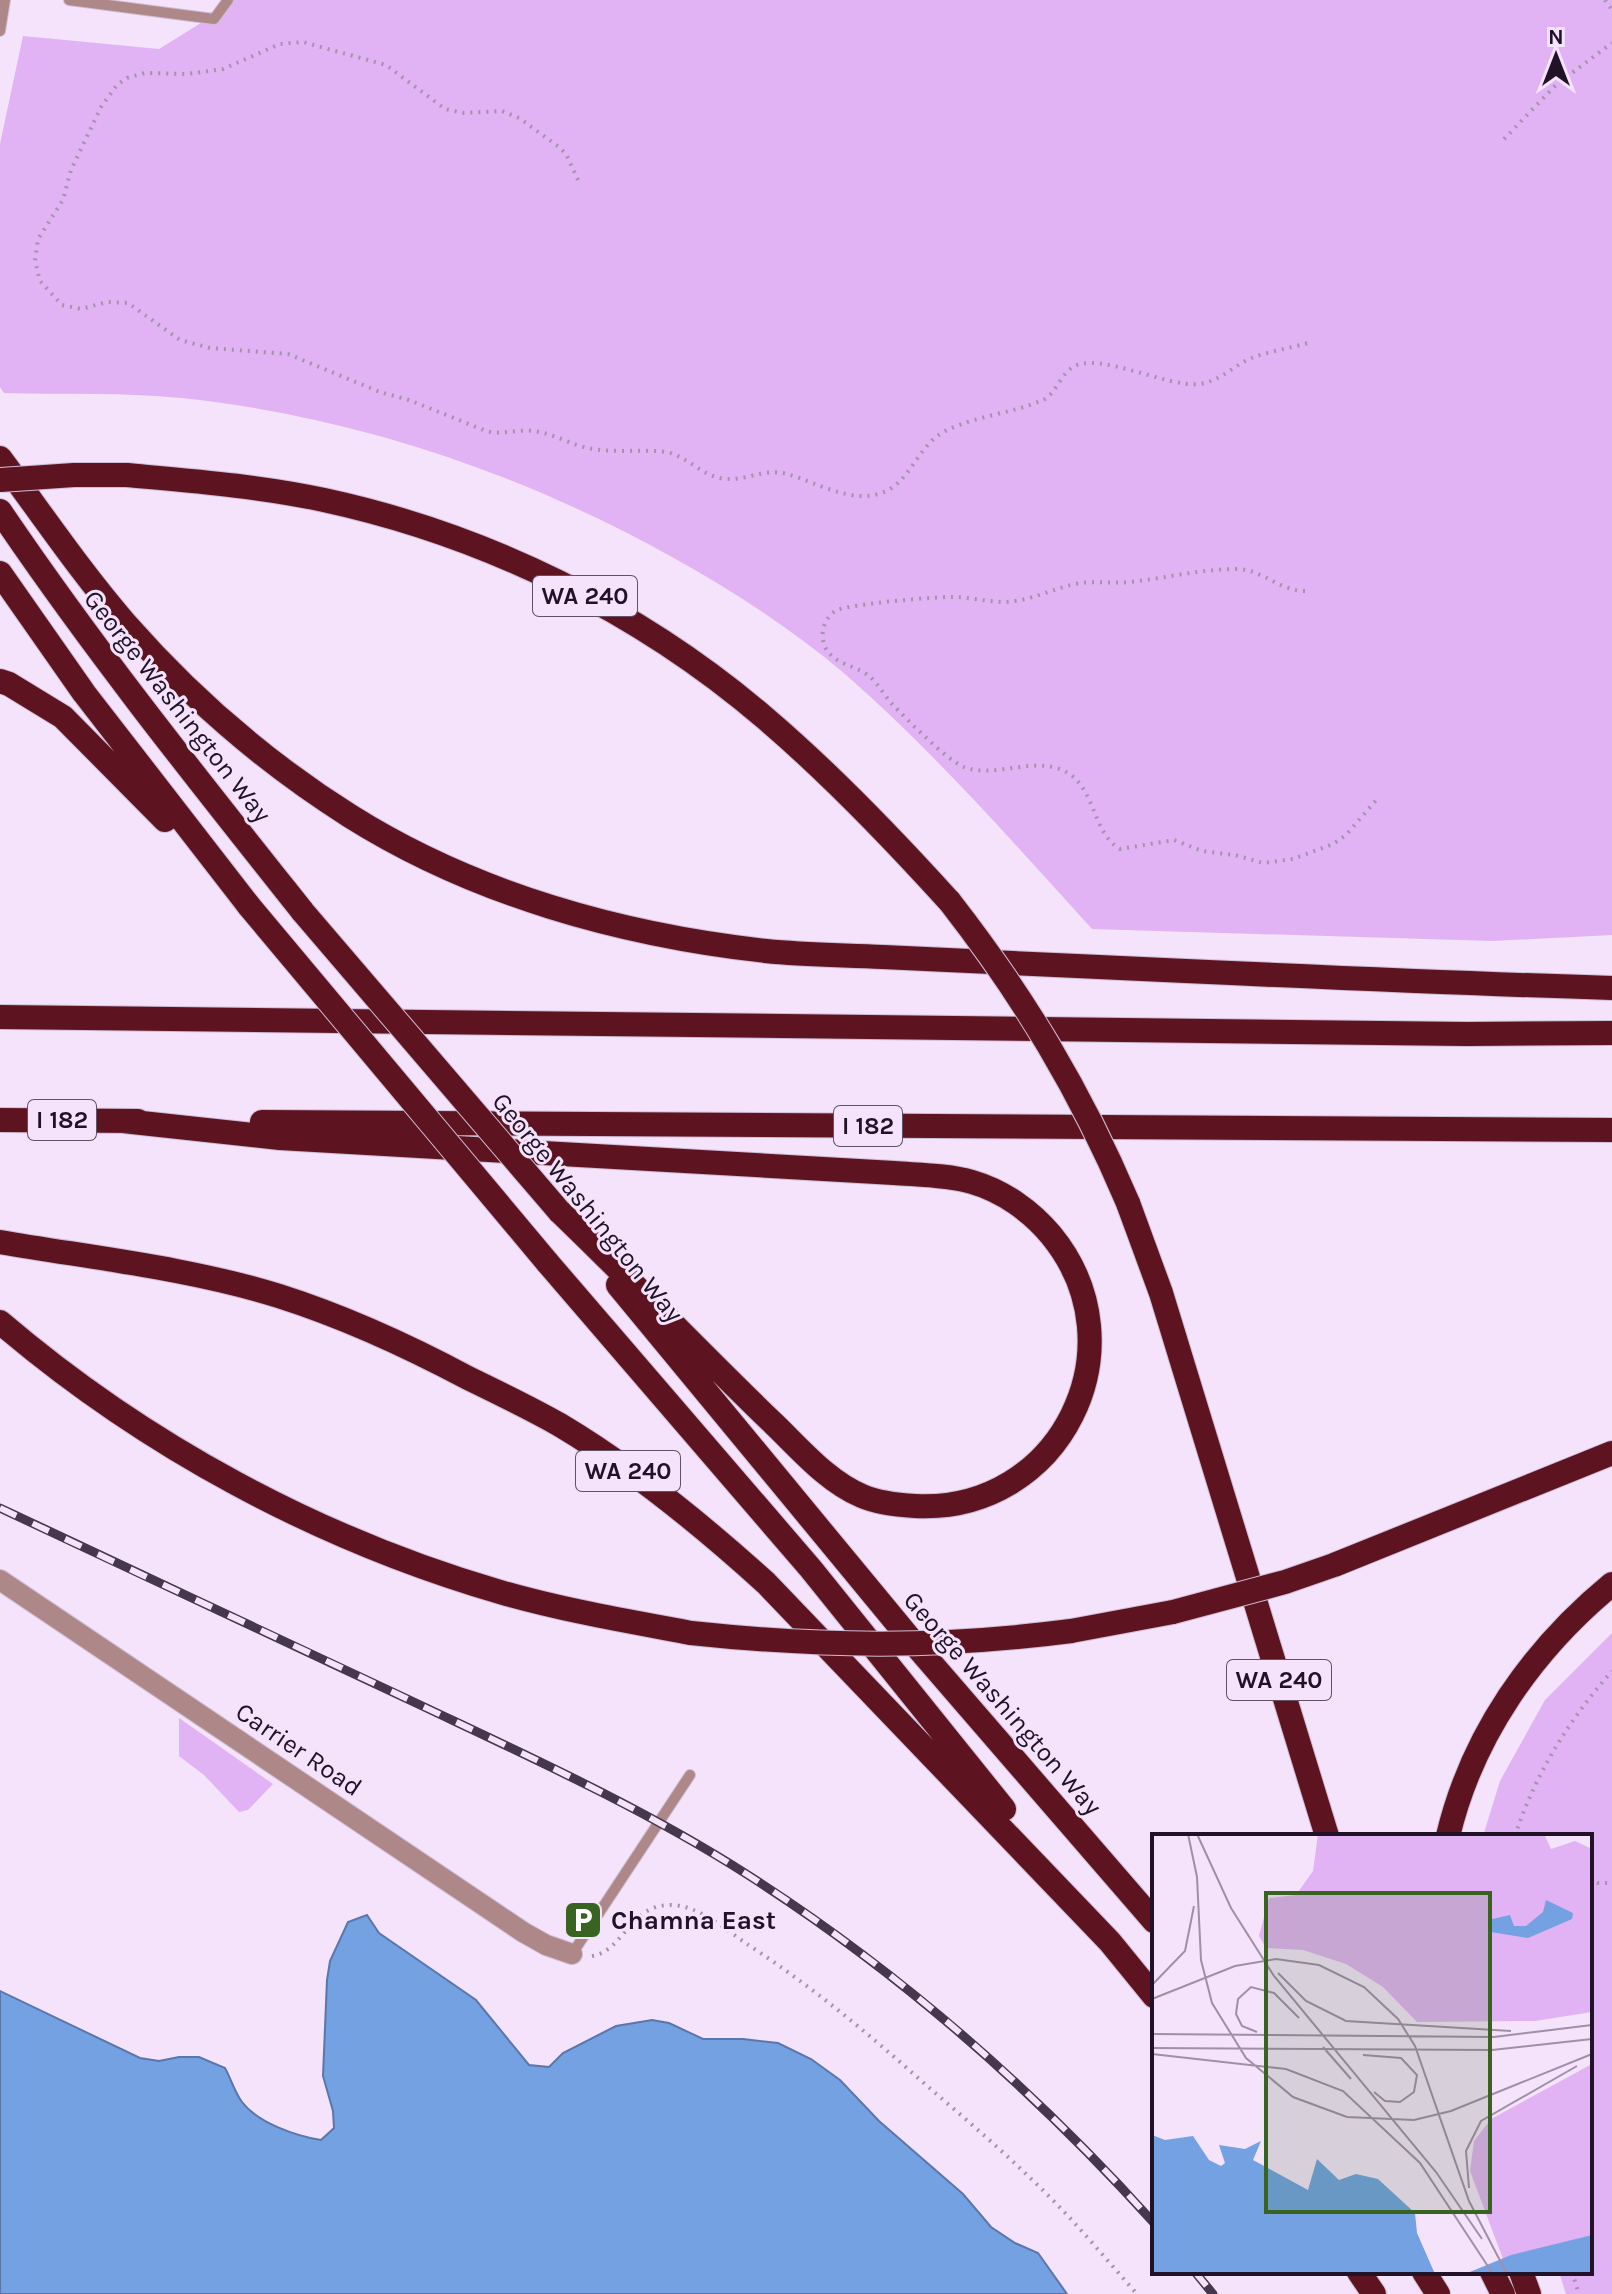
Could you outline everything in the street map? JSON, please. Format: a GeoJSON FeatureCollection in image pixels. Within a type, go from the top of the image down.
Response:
{"type":"FeatureCollection","features":[{"type":"Feature","properties":{"kind":"highway"},"geometry":{"type":"LineString","coordinates":[[0,458],[124,622],[180,681],[292,777],[351,817],[394,841],[462,874],[578,916],[638,930],[771,951],[1612,988]]}},
{"type":"Feature","properties":{"kind":"highway","name":"WA 240"},"geometry":{"type":"LineString","coordinates":[[0,480],[126,475],[264,488],[388,516],[516,562],[649,632],[706,671],[765,718],[845,791],[950,902],[1013,986],[1079,1096],[1128,1203],[1161,1293],[1326,1834]]}},
{"type":"Feature","properties":{"kind":"highway","name":"George Washington Way"},"geometry":{"type":"LineString","coordinates":[[0,511],[59,598],[140,707],[303,912],[559,1211],[911,1640],[1152,1919]]}},
{"type":"Feature","properties":{"kind":"highway"},"geometry":{"type":"LineString","coordinates":[[0,573],[84,693],[245,902],[547,1262],[811,1569],[1110,1942]]}},
{"type":"Feature","properties":{"kind":"highway"},"geometry":{"type":"LineString","coordinates":[[0,681],[63,717],[245,902]]}},
{"type":"Feature","properties":{"kind":"highway"},"geometry":{"type":"LineString","coordinates":[[0,1007],[115,1018]]}},
{"type":"Feature","properties":{"kind":"highway"},"geometry":{"type":"LineString","coordinates":[[0,1017],[1467,1034],[1612,1033]]}},
{"type":"Feature","properties":{"kind":"highway","name":"I 182"},"geometry":{"type":"LineString","coordinates":[[0,1120],[1612,1130]]}},
{"type":"Feature","properties":{"kind":"highway"},"geometry":{"type":"LineString","coordinates":[[123,1121],[280,1138],[894,1173],[939,1176],[973,1183],[1017,1203],[1041,1223],[1063,1250],[1078,1276],[1090,1332],[1088,1368],[1081,1400],[1049,1451],[1026,1473],[969,1503],[938,1507],[896,1505],[861,1496],[826,1473],[783,1433],[559,1211]]}},
{"type":"Feature","properties":{"kind":"highway","name":"WA 240"},"geometry":{"type":"LineString","coordinates":[[0,1242],[150,1267],[277,1296],[335,1316],[420,1352],[559,1425],[639,1478],[709,1531],[766,1583],[1110,1942],[1152,1994]]}},
{"type":"Feature","properties":{"kind":"highway"},"geometry":{"type":"LineString","coordinates":[[0,1322],[72,1380],[200,1463],[305,1518],[399,1558],[500,1592],[586,1613],[691,1633],[775,1642],[856,1645],[965,1642],[1071,1631],[1173,1612],[1259,1590],[1334,1565],[1612,1453]]}},
{"type":"Feature","properties":{"kind":"highway"},"geometry":{"type":"LineString","coordinates":[[1448,1834],[1454,1810],[1471,1767],[1505,1701],[1568,1623],[1612,1584]]}},
{"type":"Feature","properties":{"kind":"highway"},"geometry":{"type":"LineString","coordinates":[[1360,2274],[1374,2294]]}},
{"type":"Feature","properties":{"kind":"highway"},"geometry":{"type":"LineString","coordinates":[[1425,2274],[1438,2294]]}},
{"type":"Feature","properties":{"kind":"highway"},"geometry":{"type":"LineString","coordinates":[[1493,2274],[1503,2294]]}},
{"type":"Feature","properties":{"kind":"highway"},"geometry":{"type":"LineString","coordinates":[[1522,2274],[1529,2294]]}},
{"type":"Feature","properties":{"kind":"street","name":"Carrier Road"},"geometry":{"type":"LineString","coordinates":[[0,1580],[523,1932],[546,1945],[572,1954]]}},
{"type":"Feature","properties":{"kind":"lane"},"geometry":{"type":"LineString","coordinates":[[0,31],[5,0]]}},
{"type":"Feature","properties":{"kind":"lane"},"geometry":{"type":"LineString","coordinates":[[69,0],[214,19],[228,0]]}},
{"type":"Feature","properties":{"kind":"lane"},"geometry":{"type":"LineString","coordinates":[[572,1954],[690,1775]]}},
{"type":"Feature","properties":{"kind":"path"},"geometry":{"type":"LineString","coordinates":[[1605,0],[1612,10]]}},
{"type":"Feature","properties":{"kind":"path"},"geometry":{"type":"LineString","coordinates":[[578,180],[566,154],[559,147],[509,113],[496,110],[464,113],[445,109],[386,65],[311,44],[290,42],[223,69],[171,75],[145,73],[127,78],[117,85],[101,107],[71,170],[63,200],[42,229],[35,249],[36,271],[45,290],[62,305],[81,309],[107,302],[128,303],[180,340],[210,348],[277,352],[302,358],[380,392],[409,400],[486,431],[536,431],[583,447],[610,452],[665,452],[720,478],[729,480],[776,472],[862,496],[883,493],[897,485],[928,445],[945,431],[1045,399],[1076,365],[1095,363],[1195,385],[1213,380],[1253,358],[1308,343]]}},
{"type":"Feature","properties":{"kind":"path"},"geometry":{"type":"LineString","coordinates":[[1504,139],[1557,84],[1612,43]]}},
{"type":"Feature","properties":{"kind":"path"},"geometry":{"type":"LineString","coordinates":[[1305,591],[1286,588],[1258,572],[1246,569],[1204,570],[1130,582],[1082,583],[1016,601],[955,597],[844,608],[827,617],[823,631],[826,649],[831,656],[871,677],[891,703],[962,767],[986,770],[1042,766],[1058,769],[1073,777],[1087,795],[1104,834],[1110,843],[1120,849],[1174,840],[1202,851],[1273,863],[1316,852],[1333,844],[1356,825],[1378,798]]}},
{"type":"Feature","properties":{"kind":"path"},"geometry":{"type":"LineString","coordinates":[[1516,1834],[1526,1801],[1544,1764],[1612,1671]]}},
{"type":"Feature","properties":{"kind":"path"},"geometry":{"type":"LineString","coordinates":[[1592,1879],[1612,1883]]}},
{"type":"Feature","properties":{"kind":"path"},"geometry":{"type":"LineString","coordinates":[[572,1954],[601,1954],[635,1920],[652,1909],[671,1905],[709,1919],[824,1997],[901,2062],[1068,2216],[1137,2294]]}},
{"type":"Feature","properties":{"kind":"path"},"geometry":{"type":"LineString","coordinates":[[1573,2274],[1579,2294]]}},
{"type":"Feature","properties":{"kind":"shaded area"},"geometry":{"type":"Polygon","coordinates":[[[227,0],[1612,0],[1612,935],[1492,941],[1092,929],[941,766],[845,674],[740,597],[615,527],[556,499],[435,453],[309,419],[159,396],[4,393],[0,387],[0,144],[23,36],[159,49],[217,13],[227,0]]]}},
{"type":"Feature","properties":{"kind":"shaded area"},"geometry":{"type":"Polygon","coordinates":[[[1612,1633],[1612,2294],[1566,2294],[1560,2274],[1592,2274],[1592,1834],[1484,1834],[1500,1781],[1545,1700],[1612,1633]]]}},
{"type":"Feature","properties":{"kind":"shaded area"},"geometry":{"type":"Polygon","coordinates":[[[179,1718],[273,1784],[248,1810],[239,1812],[204,1775],[179,1756],[179,1718]]]}},
{"type":"Feature","properties":{"kind":"water"},"geometry":{"type":"Polygon","coordinates":[[[367,1915],[379,1933],[476,2000],[529,2065],[549,2067],[563,2053],[616,2026],[652,2020],[669,2023],[703,2039],[778,2043],[811,2059],[840,2080],[879,2121],[963,2194],[991,2227],[1038,2253],[1067,2294],[0,2294],[0,1991],[140,2058],[159,2061],[199,2057],[225,2068],[240,2098],[258,2116],[289,2132],[321,2140],[334,2128],[333,2111],[323,2076],[330,1961],[348,1922],[367,1915]]]}},
{"type":"Feature","properties":{"kind":"railway"},"geometry":{"type":"LineString","coordinates":[[0,1508],[544,1764],[668,1827],[748,1875],[859,1951],[963,2035],[1061,2126],[1152,2221]]}},
{"type":"Feature","properties":{"kind":"railway"},"geometry":{"type":"LineString","coordinates":[[1197,2274],[1213,2294]]}},
{"type":"Feature","properties":{"kind":"place","name":"Chamna East"},"geometry":{"type":"Point","coordinates":[583,1920]}}]}
